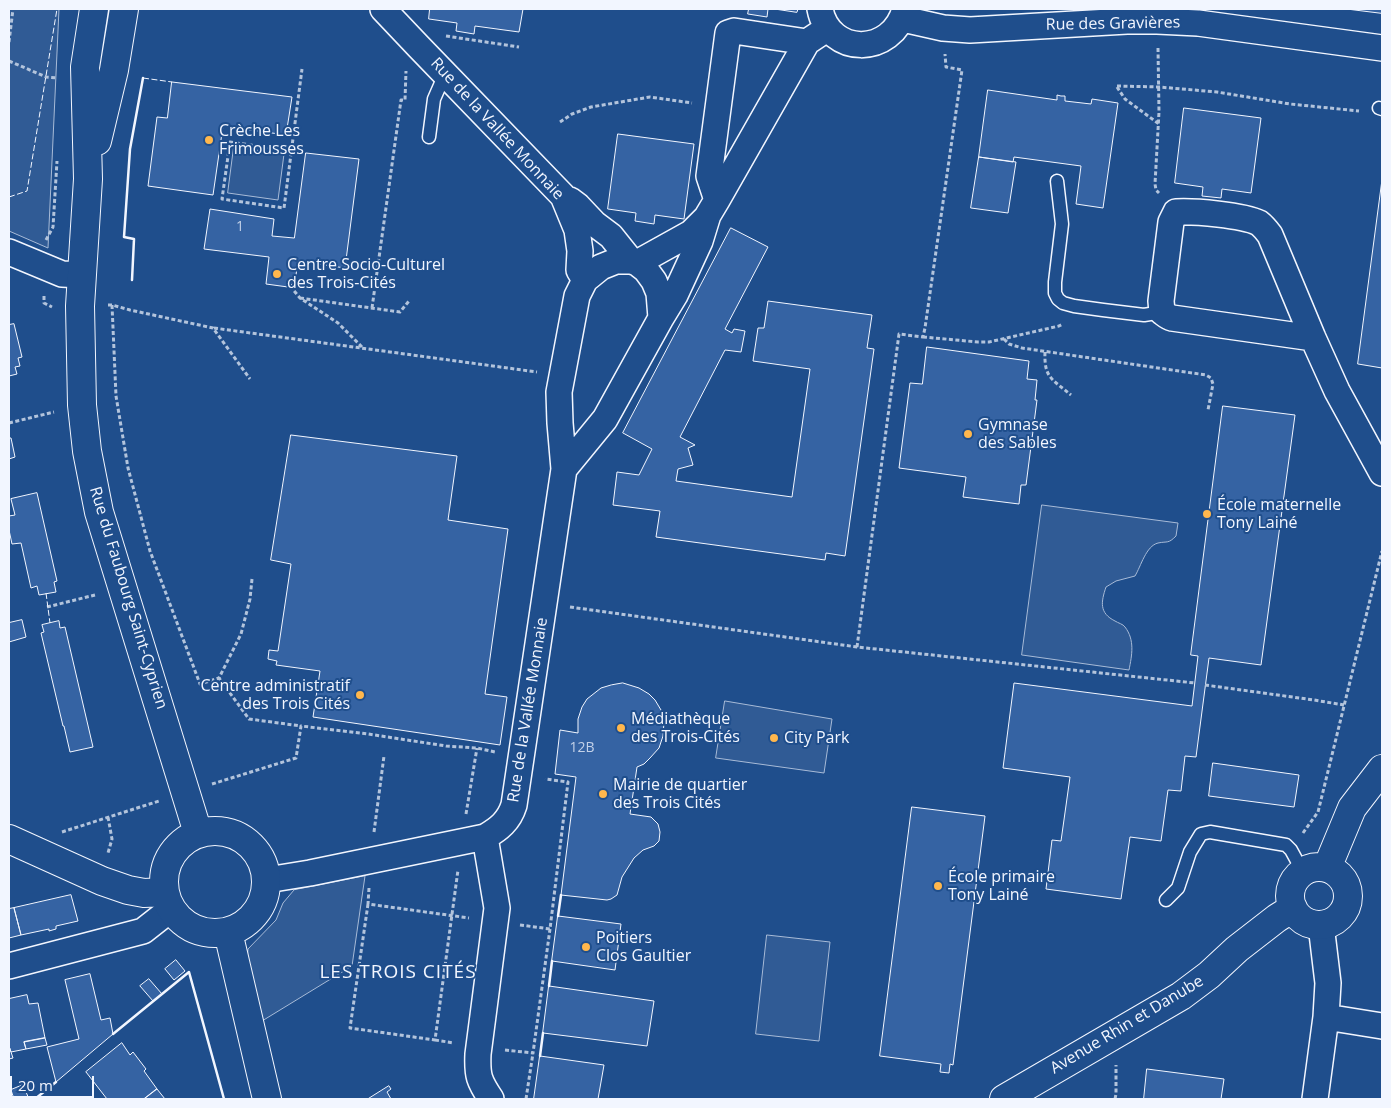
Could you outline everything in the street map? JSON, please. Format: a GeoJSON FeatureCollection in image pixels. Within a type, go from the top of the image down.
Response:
{"type":"FeatureCollection","features":[{"type":"Feature","properties":{"kind":"street","name":"Rue du Faubourg Saint-Cyprien"},"geometry":{"type":"LineString","coordinates":[[94,9],[86,67],[88,179],[80,306],[82,405],[87,451],[100,512],[198,833]]}},
{"type":"Feature","properties":{"kind":"street","name":"Rue du Faubourg Saint-Cyprien"},"geometry":{"type":"LineString","coordinates":[[88,179],[114,70],[124,9]]}},
{"type":"Feature","properties":{"kind":"street","name":"Rue de la Vallée Monnaie"},"geometry":{"type":"LineString","coordinates":[[267,880],[484,837],[495,831],[510,815],[514,805],[564,469],[559,392],[577,296],[585,280],[579,270],[578,230],[563,196],[383,9]]}},
{"type":"Feature","properties":{"kind":"street"},"geometry":{"type":"LineString","coordinates":[[564,469],[605,419],[675,295],[700,242],[712,208],[709,176],[728,33],[734,31],[818,26],[853,44],[868,45],[882,41],[894,32],[904,14]]}},
{"type":"Feature","properties":{"kind":"street","name":"Rue des Gravières"},"geometry":{"type":"LineString","coordinates":[[904,14],[944,28],[972,20],[1157,21],[1199,16],[1382,48]]}},
{"type":"Feature","properties":{"kind":"street"},"geometry":{"type":"LineString","coordinates":[[585,280],[601,267],[616,262],[634,262],[691,233],[712,208],[818,26]]}},
{"type":"Feature","properties":{"kind":"street"},"geometry":{"type":"LineString","coordinates":[[563,196],[578,206],[594,224],[611,236],[634,262],[646,270],[654,281],[659,293],[661,318]]}},
{"type":"Feature","properties":{"kind":"street"},"geometry":{"type":"LineString","coordinates":[[1313,338],[1172,318],[1162,312],[1161,301],[1171,222],[1176,212],[1244,218],[1260,224],[1270,235],[1337,391],[1382,473]]}},
{"type":"Feature","properties":{"kind":"street"},"geometry":{"type":"LineString","coordinates":[[9,252],[62,274],[82,275]]}},
{"type":"Feature","properties":{"kind":"street"},"geometry":{"type":"LineString","coordinates":[[559,406],[572,418],[588,422],[605,419]]}},
{"type":"Feature","properties":{"kind":"street"},"geometry":{"type":"LineString","coordinates":[[1307,863],[1335,872],[1346,885],[1348,903],[1344,912],[1330,923],[1312,924],[1298,915],[1293,908],[1291,900],[1293,884],[1307,863],[1382,769]]}},
{"type":"Feature","properties":{"kind":"street"},"geometry":{"type":"LineString","coordinates":[[212,830],[226,831],[239,836],[259,854],[265,867],[267,880],[266,894],[252,918],[228,932],[212,933],[196,929],[182,921],[168,900],[165,871],[168,861],[180,844],[198,833],[212,830]]}},
{"type":"Feature","properties":{"kind":"street"},"geometry":{"type":"LineString","coordinates":[[484,837],[497,908],[479,1046],[478,1070],[480,1083],[491,1099]]}},
{"type":"Feature","properties":{"kind":"street"},"geometry":{"type":"LineString","coordinates":[[9,839],[102,881],[168,900]]}},
{"type":"Feature","properties":{"kind":"street"},"geometry":{"type":"LineString","coordinates":[[9,966],[143,931],[168,900]]}},
{"type":"Feature","properties":{"kind":"street","name":"Avenue Rhin et Danube"},"geometry":{"type":"LineString","coordinates":[[1004,1099],[1181,996],[1209,975],[1237,949],[1293,908]]}},
{"type":"Feature","properties":{"kind":"street"},"geometry":{"type":"LineString","coordinates":[[1315,1099],[1326,1017],[1328,983],[1321,925]]}},
{"type":"Feature","properties":{"kind":"street"},"geometry":{"type":"LineString","coordinates":[[228,932],[267,1099]]}},
{"type":"Feature","properties":{"kind":"street"},"geometry":{"type":"LineString","coordinates":[[1326,1017],[1382,1026]]}},
{"type":"Feature","properties":{"kind":"lane"},"geometry":{"type":"LineString","coordinates":[[429,137],[434,99],[445,74]]}},
{"type":"Feature","properties":{"kind":"lane"},"geometry":{"type":"LineString","coordinates":[[1057,181],[1062,224],[1055,282],[1055,293],[1058,299],[1063,303],[1074,306],[1144,315],[1162,312]]}},
{"type":"Feature","properties":{"kind":"lane"},"geometry":{"type":"LineString","coordinates":[[1166,900],[1178,888],[1190,852],[1201,834],[1210,832],[1286,845],[1307,863]]}},
{"type":"Feature","properties":{"kind":"path"},"geometry":{"type":"LineString","coordinates":[[9,42],[13,9]]}},
{"type":"Feature","properties":{"kind":"path"},"geometry":{"type":"LineString","coordinates":[[1157,21],[1159,124],[1155,184],[1156,190],[1176,212]]}},
{"type":"Feature","properties":{"kind":"path"},"geometry":{"type":"LineString","coordinates":[[923,337],[962,70],[946,68],[944,28]]}},
{"type":"Feature","properties":{"kind":"path"},"geometry":{"type":"LineString","coordinates":[[9,61],[46,77],[63,78]]}},
{"type":"Feature","properties":{"kind":"path"},"geometry":{"type":"LineString","coordinates":[[291,151],[230,142],[222,199],[284,208],[302,68]]}},
{"type":"Feature","properties":{"kind":"path"},"geometry":{"type":"LineString","coordinates":[[1159,124],[1125,99],[1117,86],[1159,86],[1217,92],[1290,104],[1367,111],[1381,108]]}},
{"type":"Feature","properties":{"kind":"path"},"geometry":{"type":"LineString","coordinates":[[560,122],[572,114],[591,107],[650,97],[718,107]]}},
{"type":"Feature","properties":{"kind":"path"},"geometry":{"type":"LineString","coordinates":[[290,286],[300,298],[338,323],[363,348]]}},
{"type":"Feature","properties":{"kind":"path"},"geometry":{"type":"LineString","coordinates":[[300,298],[400,312],[409,301]]}},
{"type":"Feature","properties":{"kind":"path"},"geometry":{"type":"LineString","coordinates":[[112,305],[116,396],[128,468],[150,551],[200,684],[219,678],[241,634],[250,599],[252,579]]}},
{"type":"Feature","properties":{"kind":"path"},"geometry":{"type":"LineString","coordinates":[[80,306],[112,305],[213,328],[561,376]]}},
{"type":"Feature","properties":{"kind":"path"},"geometry":{"type":"LineString","coordinates":[[857,647],[899,334],[978,342],[1004,339],[1059,326],[1067,321],[1074,306]]}},
{"type":"Feature","properties":{"kind":"path"},"geometry":{"type":"LineString","coordinates":[[213,328],[250,379]]}},
{"type":"Feature","properties":{"kind":"path"},"geometry":{"type":"LineString","coordinates":[[1004,339],[1014,346],[1045,352],[1206,375],[1211,378],[1212,384],[1208,410]]}},
{"type":"Feature","properties":{"kind":"path"},"geometry":{"type":"LineString","coordinates":[[1045,352],[1044,366],[1048,375],[1071,395]]}},
{"type":"Feature","properties":{"kind":"path"},"geometry":{"type":"LineString","coordinates":[[9,423],[52,413]]}},
{"type":"Feature","properties":{"kind":"path"},"geometry":{"type":"LineString","coordinates":[[1307,863],[1382,551]]}},
{"type":"Feature","properties":{"kind":"path"},"geometry":{"type":"LineString","coordinates":[[48,607],[84,598]]}},
{"type":"Feature","properties":{"kind":"path"},"geometry":{"type":"LineString","coordinates":[[544,604],[857,647],[1195,683]]}},
{"type":"Feature","properties":{"kind":"path"},"geometry":{"type":"LineString","coordinates":[[219,678],[249,719],[498,752],[518,776],[568,782],[526,1099]]}},
{"type":"Feature","properties":{"kind":"path"},"geometry":{"type":"LineString","coordinates":[[1205,686],[1344,705]]}},
{"type":"Feature","properties":{"kind":"path"},"geometry":{"type":"LineString","coordinates":[[62,832],[296,758],[301,726]]}},
{"type":"Feature","properties":{"kind":"path"},"geometry":{"type":"LineString","coordinates":[[102,881],[112,838],[108,817]]}},
{"type":"Feature","properties":{"kind":"path"},"geometry":{"type":"LineString","coordinates":[[368,904],[350,1028],[533,1053]]}},
{"type":"Feature","properties":{"kind":"path"},"geometry":{"type":"LineString","coordinates":[[435,1040],[451,916],[550,929]]}},
{"type":"Feature","properties":{"kind":"shaded area"},"geometry":{"type":"Polygon","coordinates":[[[9,9],[59,9],[48,248],[9,231],[9,9]]]}},
{"type":"Feature","properties":{"kind":"shaded area"},"geometry":{"type":"Polygon","coordinates":[[[234,147],[284,154],[278,200],[228,193],[234,147]]]}},
{"type":"Feature","properties":{"kind":"shaded area"},"geometry":{"type":"Polygon","coordinates":[[[1042,505],[1178,523],[1176,536],[1169,541],[1158,543],[1150,548],[1135,576],[1116,581],[1106,587],[1102,602],[1104,611],[1110,618],[1124,626],[1130,637],[1132,653],[1129,670],[1022,655],[1042,505]]]}},
{"type":"Feature","properties":{"kind":"shaded area","name":"City Park"},"geometry":{"type":"Polygon","coordinates":[[[725,701],[832,719],[824,773],[716,758],[725,701]]]}},
{"type":"Feature","properties":{"kind":"shaded area"},"geometry":{"type":"Polygon","coordinates":[[[365,876],[352,966],[262,1021],[247,962],[248,949],[276,920],[283,903],[294,890],[365,876]]]}},
{"type":"Feature","properties":{"kind":"shaded area"},"geometry":{"type":"Polygon","coordinates":[[[767,935],[830,942],[819,1041],[756,1034],[767,935]]]}},
{"type":"Feature","properties":{"kind":"building"},"geometry":{"type":"Polygon","coordinates":[[[430,9],[523,9],[519,32],[475,26],[474,34],[456,31],[457,23],[429,19],[430,9]]]}},
{"type":"Feature","properties":{"kind":"building"},"geometry":{"type":"Polygon","coordinates":[[[749,9],[768,9],[767,17],[748,14],[749,9]]]}},
{"type":"Feature","properties":{"kind":"building"},"geometry":{"type":"Polygon","coordinates":[[[775,9],[798,9],[797,12],[775,9]]]}},
{"type":"Feature","properties":{"kind":"building"},"geometry":{"type":"Polygon","coordinates":[[[1347,9],[1382,9],[1382,13],[1347,9]]]}},
{"type":"Feature","properties":{"kind":"building"},"geometry":{"type":"Polygon","coordinates":[[[172,82],[292,97],[286,135],[223,126],[213,195],[148,186],[157,117],[167,118],[172,82]]]}},
{"type":"Feature","properties":{"kind":"building"},"geometry":{"type":"Polygon","coordinates":[[[988,90],[1057,100],[1057,95],[1065,96],[1065,101],[1091,104],[1092,99],[1118,103],[1103,208],[1076,204],[1081,166],[1014,157],[1013,162],[979,157],[988,90]]]}},
{"type":"Feature","properties":{"kind":"building"},"geometry":{"type":"Polygon","coordinates":[[[1184,108],[1261,118],[1251,193],[1222,189],[1221,198],[1202,196],[1203,187],[1175,183],[1184,108]]]}},
{"type":"Feature","properties":{"kind":"building"},"geometry":{"type":"Polygon","coordinates":[[[618,134],[694,144],[684,219],[655,215],[654,224],[635,221],[636,213],[608,209],[618,134]]]}},
{"type":"Feature","properties":{"kind":"building"},"geometry":{"type":"Polygon","coordinates":[[[306,153],[359,159],[345,268],[298,261],[295,282],[288,287],[266,284],[269,257],[204,249],[210,209],[274,219],[272,236],[294,238],[306,153]]]}},
{"type":"Feature","properties":{"kind":"building"},"geometry":{"type":"Polygon","coordinates":[[[979,157],[1016,162],[1008,213],[971,208],[979,157]]]}},
{"type":"Feature","properties":{"kind":"building"},"geometry":{"type":"Polygon","coordinates":[[[1382,180],[1382,368],[1358,364],[1382,180]]]}},
{"type":"Feature","properties":{"kind":"building"},"geometry":{"type":"Polygon","coordinates":[[[731,228],[768,247],[725,329],[732,333],[734,329],[745,331],[741,352],[725,350],[680,437],[695,445],[688,448],[693,465],[678,469],[676,481],[792,497],[810,369],[753,361],[758,328],[764,328],[768,301],[872,315],[867,348],[874,349],[845,556],[826,553],[825,560],[656,537],[660,511],[613,505],[617,472],[639,475],[652,449],[623,433],[731,228]]]}},
{"type":"Feature","properties":{"kind":"building"},"geometry":{"type":"Polygon","coordinates":[[[14,324],[22,357],[18,358],[20,366],[15,367],[17,374],[9,376],[9,325],[14,324]]]}},
{"type":"Feature","properties":{"kind":"building","name":"Gymnase des Sables"},"geometry":{"type":"Polygon","coordinates":[[[927,347],[1029,361],[1027,379],[1037,380],[1035,400],[1037,400],[1026,485],[1021,485],[1019,504],[963,497],[966,477],[899,468],[910,383],[922,384],[927,347]]]}},
{"type":"Feature","properties":{"kind":"building"},"geometry":{"type":"Polygon","coordinates":[[[1223,406],[1295,415],[1261,665],[1209,658],[1196,757],[1185,756],[1181,791],[1168,790],[1161,841],[1130,837],[1121,899],[1046,889],[1052,840],[1061,841],[1070,777],[1003,768],[1014,683],[1192,706],[1198,656],[1191,655],[1223,406]]]}},
{"type":"Feature","properties":{"kind":"building"},"geometry":{"type":"Polygon","coordinates":[[[291,435],[457,456],[448,520],[508,529],[485,694],[507,697],[500,745],[313,717],[320,671],[276,665],[277,661],[268,659],[269,650],[278,651],[291,564],[271,560],[291,435]]]}},
{"type":"Feature","properties":{"kind":"building"},"geometry":{"type":"Polygon","coordinates":[[[9,438],[11,438],[15,457],[9,459],[9,438]]]}},
{"type":"Feature","properties":{"kind":"building"},"geometry":{"type":"Polygon","coordinates":[[[37,493],[57,581],[54,582],[56,592],[39,595],[37,586],[31,588],[21,543],[12,544],[9,530],[9,516],[15,515],[11,499],[37,493]]]}},
{"type":"Feature","properties":{"kind":"building"},"geometry":{"type":"Polygon","coordinates":[[[22,620],[26,637],[9,642],[9,623],[22,620]]]}},
{"type":"Feature","properties":{"kind":"building"},"geometry":{"type":"Polygon","coordinates":[[[59,621],[60,628],[65,627],[93,747],[70,752],[41,633],[44,632],[42,625],[59,621]]]}},
{"type":"Feature","properties":{"kind":"building"},"geometry":{"type":"Polygon","coordinates":[[[623,683],[639,688],[649,694],[661,710],[664,722],[663,736],[659,748],[644,764],[637,767],[630,814],[651,817],[658,824],[660,832],[659,841],[654,846],[643,850],[634,858],[622,877],[617,895],[611,899],[561,895],[576,777],[555,774],[560,730],[578,733],[578,719],[587,699],[601,688],[623,683]]]}},
{"type":"Feature","properties":{"kind":"building"},"geometry":{"type":"Polygon","coordinates":[[[1213,763],[1299,775],[1294,807],[1209,796],[1213,763]]]}},
{"type":"Feature","properties":{"kind":"building"},"geometry":{"type":"Polygon","coordinates":[[[912,807],[985,816],[953,1065],[950,1064],[949,1073],[940,1072],[941,1064],[880,1056],[912,807]]]}},
{"type":"Feature","properties":{"kind":"building"},"geometry":{"type":"Polygon","coordinates":[[[71,895],[78,921],[56,926],[56,929],[49,931],[49,929],[21,935],[14,908],[71,895]]]}},
{"type":"Feature","properties":{"kind":"building"},"geometry":{"type":"Polygon","coordinates":[[[14,908],[21,935],[9,938],[9,909],[14,908]]]}},
{"type":"Feature","properties":{"kind":"building","name":"Poitiers Clos Gaultier"},"geometry":{"type":"Polygon","coordinates":[[[558,916],[621,924],[615,970],[552,961],[558,916]]]}},
{"type":"Feature","properties":{"kind":"building"},"geometry":{"type":"Polygon","coordinates":[[[176,960],[185,971],[174,980],[165,969],[176,960]]]}},
{"type":"Feature","properties":{"kind":"building"},"geometry":{"type":"Polygon","coordinates":[[[90,974],[101,1020],[110,1018],[113,1034],[56,1082],[47,1047],[79,1039],[65,980],[90,974]]]}},
{"type":"Feature","properties":{"kind":"building"},"geometry":{"type":"Polygon","coordinates":[[[149,979],[162,994],[153,1001],[140,986],[149,979]]]}},
{"type":"Feature","properties":{"kind":"building"},"geometry":{"type":"Polygon","coordinates":[[[549,986],[654,1001],[647,1046],[543,1033],[549,986]]]}},
{"type":"Feature","properties":{"kind":"building"},"geometry":{"type":"Polygon","coordinates":[[[27,995],[29,1004],[38,1003],[45,1038],[24,1042],[26,1049],[11,1052],[9,1046],[9,999],[27,995]]]}},
{"type":"Feature","properties":{"kind":"building"},"geometry":{"type":"Polygon","coordinates":[[[45,1038],[47,1045],[26,1049],[24,1042],[45,1038]]]}},
{"type":"Feature","properties":{"kind":"building"},"geometry":{"type":"Polygon","coordinates":[[[122,1043],[130,1055],[133,1052],[146,1069],[144,1071],[157,1089],[144,1099],[107,1099],[86,1072],[122,1043]]]}},
{"type":"Feature","properties":{"kind":"building"},"geometry":{"type":"Polygon","coordinates":[[[9,1046],[13,1058],[9,1059],[9,1046]]]}},
{"type":"Feature","properties":{"kind":"building"},"geometry":{"type":"Polygon","coordinates":[[[540,1056],[604,1065],[598,1099],[534,1099],[540,1056]]]}},
{"type":"Feature","properties":{"kind":"building"},"geometry":{"type":"Polygon","coordinates":[[[1147,1069],[1224,1079],[1221,1099],[1144,1099],[1147,1069]]]}},
{"type":"Feature","properties":{"kind":"building"},"geometry":{"type":"Polygon","coordinates":[[[23,1085],[29,1099],[14,1099],[11,1090],[23,1085]]]}},
{"type":"Feature","properties":{"kind":"building"},"geometry":{"type":"Polygon","coordinates":[[[389,1086],[391,1089],[387,1092],[391,1099],[368,1099],[389,1086]]]}},
{"type":"Feature","properties":{"kind":"building"},"geometry":{"type":"Polygon","coordinates":[[[157,1089],[165,1099],[144,1099],[157,1089]]]}},
{"type":"Feature","properties":{"kind":"fence"},"geometry":{"type":"LineString","coordinates":[[9,197],[27,191],[57,9]]}},
{"type":"Feature","properties":{"kind":"fence"},"geometry":{"type":"LineString","coordinates":[[143,78],[172,82]]}},
{"type":"Feature","properties":{"kind":"fence"},"geometry":{"type":"LineString","coordinates":[[46,593],[50,623]]}},
{"type":"Feature","properties":{"kind":"wall"},"geometry":{"type":"LineString","coordinates":[[132,280],[134,239],[124,237],[130,149],[143,78]]}},
{"type":"Feature","properties":{"kind":"wall"},"geometry":{"type":"LineString","coordinates":[[558,916],[561,895]]}},
{"type":"Feature","properties":{"kind":"wall"},"geometry":{"type":"LineString","coordinates":[[549,986],[552,961]]}},
{"type":"Feature","properties":{"kind":"wall"},"geometry":{"type":"LineString","coordinates":[[113,1034],[189,972],[224,1099]]}},
{"type":"Feature","properties":{"kind":"wall"},"geometry":{"type":"LineString","coordinates":[[540,1056],[543,1033]]}},
{"type":"Feature","properties":{"kind":"wall"},"geometry":{"type":"LineString","coordinates":[[35,1099],[56,1082]]}},
{"type":"Feature","properties":{"kind":"place","name":"Crèche Les Frimousses"},"geometry":{"type":"Point","coordinates":[209,140]}},
{"type":"Feature","properties":{"kind":"place","name":"Centre Socio-Culturel des Trois-Cités"},"geometry":{"type":"Point","coordinates":[277,274]}},
{"type":"Feature","properties":{"kind":"place","name":"Gymnase des Sables"},"geometry":{"type":"Point","coordinates":[968,434]}},
{"type":"Feature","properties":{"kind":"place","name":"École maternelle Tony Lainé"},"geometry":{"type":"Point","coordinates":[1207,514]}},
{"type":"Feature","properties":{"kind":"place","name":"Centre administratif des Trois Cités"},"geometry":{"type":"Point","coordinates":[360,695]}},
{"type":"Feature","properties":{"kind":"place","name":"Médiathèque des Trois-Cités"},"geometry":{"type":"Point","coordinates":[621,728]}},
{"type":"Feature","properties":{"kind":"place","name":"City Park"},"geometry":{"type":"Point","coordinates":[774,738]}},
{"type":"Feature","properties":{"kind":"place","name":"Mairie de quartier des Trois Cités"},"geometry":{"type":"Point","coordinates":[603,794]}},
{"type":"Feature","properties":{"kind":"place","name":"École primaire Tony Lainé"},"geometry":{"type":"Point","coordinates":[938,886]}},
{"type":"Feature","properties":{"kind":"place","name":"Poitiers Clos Gaultier"},"geometry":{"type":"Point","coordinates":[586,947]}},
{"type":"Feature","properties":{"kind":"district","name":"LES TROIS CITÉS"},"geometry":{"type":"Point","coordinates":[398,973]}}]}
